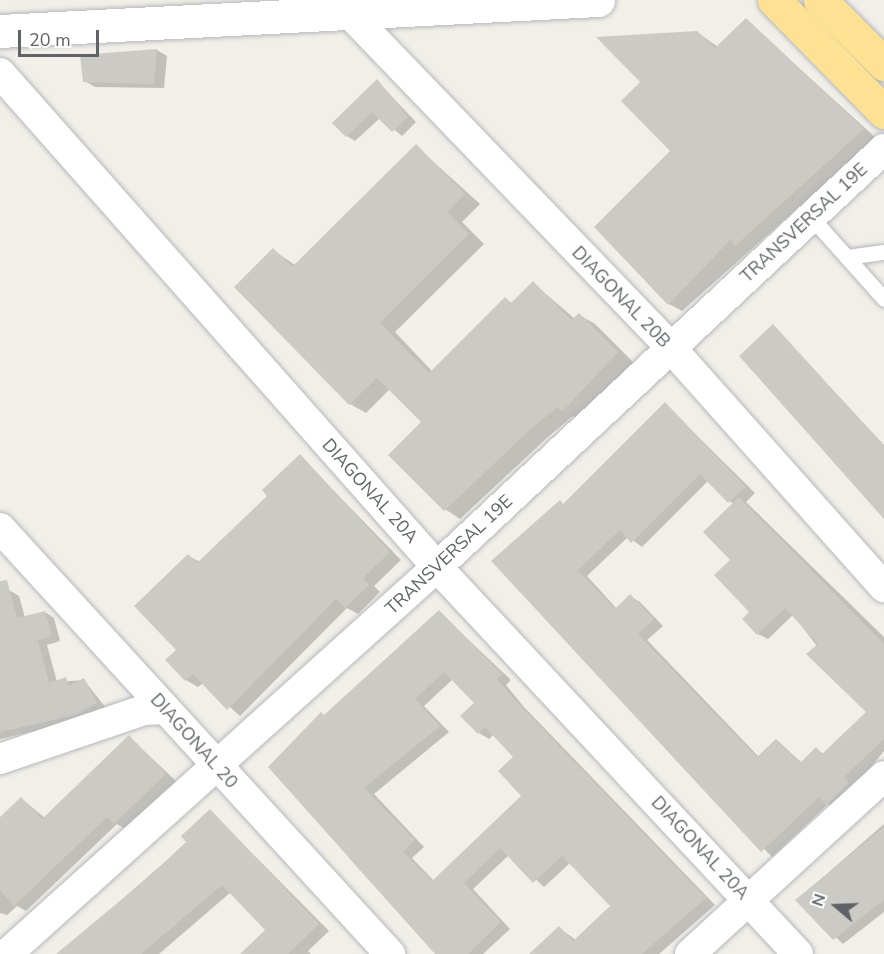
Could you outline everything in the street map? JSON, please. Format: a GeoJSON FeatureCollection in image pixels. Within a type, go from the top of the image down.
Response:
{"type":"FeatureCollection","features":[{"type":"Feature","properties":{"kind":"highway"},"geometry":{"type":"LineString","coordinates":[[774,0],[884,112]]}},
{"type":"Feature","properties":{"kind":"highway"},"geometry":{"type":"LineString","coordinates":[[820,0],[884,64]]}},
{"type":"Feature","properties":{"kind":"street"},"geometry":{"type":"LineString","coordinates":[[0,32],[598,0]]}},
{"type":"Feature","properties":{"kind":"street","name":"DIAGONAL 20B"},"geometry":{"type":"LineString","coordinates":[[350,14],[670,347],[884,586]]}},
{"type":"Feature","properties":{"kind":"street","name":"DIAGONAL 20A"},"geometry":{"type":"LineString","coordinates":[[0,73],[437,567],[798,954]]}},
{"type":"Feature","properties":{"kind":"street","name":"TRANSVERSAL 19E"},"geometry":{"type":"LineString","coordinates":[[7,954],[437,567],[884,149]]}},
{"type":"Feature","properties":{"kind":"street","name":"DIAGONAL 20"},"geometry":{"type":"LineString","coordinates":[[1,531],[390,954]]}},
{"type":"Feature","properties":{"kind":"street"},"geometry":{"type":"LineString","coordinates":[[0,759],[144,710],[165,709]]}},
{"type":"Feature","properties":{"kind":"street"},"geometry":{"type":"LineString","coordinates":[[690,954],[884,776]]}},
{"type":"Feature","properties":{"kind":"lane"},"geometry":{"type":"LineString","coordinates":[[811,216],[884,299]]}},
{"type":"Feature","properties":{"kind":"lane"},"geometry":{"type":"LineString","coordinates":[[847,257],[884,252]]}},
{"type":"Feature","properties":{"kind":"building"},"geometry":{"type":"Polygon","coordinates":[[[746,18],[864,129],[735,246],[730,240],[668,305],[594,227],[670,151],[621,101],[640,82],[596,37],[697,31],[715,48],[746,18]]]}},
{"type":"Feature","properties":{"kind":"building"},"geometry":{"type":"Polygon","coordinates":[[[157,49],[154,84],[83,82],[80,55],[157,49]]]}},
{"type":"Feature","properties":{"kind":"building"},"geometry":{"type":"Polygon","coordinates":[[[377,79],[408,117],[392,132],[372,112],[346,137],[332,123],[377,79]]]}},
{"type":"Feature","properties":{"kind":"building"},"geometry":{"type":"Polygon","coordinates":[[[416,144],[465,194],[447,212],[469,234],[380,323],[429,373],[505,297],[511,303],[533,281],[571,320],[579,313],[618,352],[562,412],[558,407],[533,427],[444,511],[388,455],[421,422],[377,378],[349,405],[234,287],[273,248],[292,267],[416,144]]]}},
{"type":"Feature","properties":{"kind":"building"},"geometry":{"type":"Polygon","coordinates":[[[773,324],[884,446],[884,519],[739,356],[773,324]]]}},
{"type":"Feature","properties":{"kind":"building"},"geometry":{"type":"Polygon","coordinates":[[[665,402],[746,487],[728,503],[700,474],[631,543],[620,530],[578,570],[615,609],[630,594],[654,619],[638,634],[757,757],[776,739],[800,763],[816,747],[822,754],[866,712],[806,654],[818,644],[785,608],[757,635],[742,619],[749,612],[714,575],[730,560],[703,532],[739,497],[884,644],[884,739],[844,777],[849,783],[826,805],[819,797],[761,852],[491,561],[560,500],[563,504],[665,402]]]}},
{"type":"Feature","properties":{"kind":"building"},"geometry":{"type":"Polygon","coordinates":[[[300,454],[390,552],[363,578],[369,585],[345,608],[336,599],[227,710],[193,674],[185,681],[165,660],[176,650],[134,606],[188,554],[197,563],[267,496],[262,490],[300,454]]]}},
{"type":"Feature","properties":{"kind":"building"},"geometry":{"type":"Polygon","coordinates":[[[7,580],[17,618],[45,611],[52,636],[38,640],[49,683],[66,677],[69,686],[84,678],[97,703],[76,715],[0,732],[0,581],[7,580]]]}},
{"type":"Feature","properties":{"kind":"building"},"geometry":{"type":"Polygon","coordinates":[[[439,610],[502,674],[497,679],[514,699],[706,898],[642,954],[529,954],[559,926],[573,941],[610,906],[562,856],[533,883],[500,848],[464,883],[501,922],[468,954],[435,954],[268,767],[321,712],[324,715],[439,610]],[[444,672],[415,699],[440,726],[364,788],[415,840],[403,852],[432,881],[521,796],[498,771],[513,757],[485,727],[478,734],[460,716],[474,703],[444,672]]]}},
{"type":"Feature","properties":{"kind":"building"},"geometry":{"type":"Polygon","coordinates":[[[129,735],[166,774],[114,824],[107,817],[14,906],[0,890],[0,817],[21,797],[42,819],[129,735]]]}},
{"type":"Feature","properties":{"kind":"building"},"geometry":{"type":"Polygon","coordinates":[[[210,809],[319,924],[288,954],[240,954],[265,930],[222,885],[141,954],[56,954],[150,876],[186,842],[181,836],[210,809]]]}},
{"type":"Feature","properties":{"kind":"building"},"geometry":{"type":"Polygon","coordinates":[[[884,827],[884,900],[833,940],[795,900],[884,827]]]}}]}
